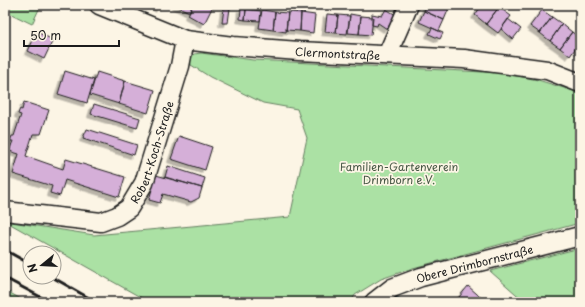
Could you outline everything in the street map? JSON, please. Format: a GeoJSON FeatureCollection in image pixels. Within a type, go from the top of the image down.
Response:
{"type":"FeatureCollection","features":[{"type":"Feature","properties":{"kind":"street","name":"Clermontstraße"},"geometry":{"type":"LineString","coordinates":[[100,5],[184,40],[233,46],[464,59],[547,70],[580,83]]}},
{"type":"Feature","properties":{"kind":"street"},"geometry":{"type":"LineString","coordinates":[[387,55],[409,5]]}},
{"type":"Feature","properties":{"kind":"street","name":"Robert-Koch-Straße"},"geometry":{"type":"LineString","coordinates":[[5,211],[101,222],[117,216],[129,208],[144,183],[180,66],[184,40]]}},
{"type":"Feature","properties":{"kind":"street","name":"Obere Drimbornstraße"},"geometry":{"type":"LineString","coordinates":[[374,302],[392,288],[421,277],[580,236]]}},
{"type":"Feature","properties":{"kind":"green space"},"geometry":{"type":"Polygon","coordinates":[[[5,5],[41,5],[32,24],[5,11],[5,5]]]}},
{"type":"Feature","properties":{"kind":"green space","name":"Familien-Gartenverein Drimborn e.V."},"geometry":{"type":"Polygon","coordinates":[[[201,53],[253,60],[502,73],[538,80],[580,93],[580,223],[413,268],[381,279],[355,295],[351,302],[149,302],[62,253],[62,245],[48,245],[5,221],[94,235],[290,217],[307,138],[297,109],[263,103],[210,77],[191,65],[190,59],[194,54],[201,53]]]}},
{"type":"Feature","properties":{"kind":"green space"},"geometry":{"type":"Polygon","coordinates":[[[580,248],[580,302],[525,302],[490,271],[580,248]]]}},
{"type":"Feature","properties":{"kind":"green space"},"geometry":{"type":"Polygon","coordinates":[[[5,290],[26,302],[5,302],[5,290]]]}},
{"type":"Feature","properties":{"kind":"building"},"geometry":{"type":"Polygon","coordinates":[[[155,5],[161,5],[159,9],[155,5]]]}},
{"type":"Feature","properties":{"kind":"building"},"geometry":{"type":"Polygon","coordinates":[[[175,5],[193,5],[189,12],[175,5]]]}},
{"type":"Feature","properties":{"kind":"building"},"geometry":{"type":"Polygon","coordinates":[[[193,5],[206,5],[212,8],[204,24],[188,15],[193,5]]]}},
{"type":"Feature","properties":{"kind":"building"},"geometry":{"type":"Polygon","coordinates":[[[427,5],[442,5],[449,8],[444,20],[424,11],[427,5]]]}},
{"type":"Feature","properties":{"kind":"building"},"geometry":{"type":"Polygon","coordinates":[[[482,5],[496,5],[499,7],[486,24],[475,15],[482,5]]]}},
{"type":"Feature","properties":{"kind":"building"},"geometry":{"type":"Polygon","coordinates":[[[499,7],[511,16],[498,33],[486,24],[499,7]]]}},
{"type":"Feature","properties":{"kind":"building"},"geometry":{"type":"Polygon","coordinates":[[[224,8],[230,8],[228,23],[222,23],[224,8]]]}},
{"type":"Feature","properties":{"kind":"building"},"geometry":{"type":"Polygon","coordinates":[[[241,8],[246,9],[245,20],[240,19],[241,8]]]}},
{"type":"Feature","properties":{"kind":"building"},"geometry":{"type":"Polygon","coordinates":[[[246,9],[261,11],[260,21],[245,20],[246,9]]]}},
{"type":"Feature","properties":{"kind":"building"},"geometry":{"type":"Polygon","coordinates":[[[386,9],[396,15],[387,29],[378,23],[377,26],[372,25],[372,14],[382,16],[386,9]]]}},
{"type":"Feature","properties":{"kind":"building"},"geometry":{"type":"Polygon","coordinates":[[[262,10],[275,12],[273,30],[259,28],[262,10]]]}},
{"type":"Feature","properties":{"kind":"building"},"geometry":{"type":"Polygon","coordinates":[[[542,10],[552,17],[540,33],[530,26],[542,10]]]}},
{"type":"Feature","properties":{"kind":"building"},"geometry":{"type":"Polygon","coordinates":[[[424,11],[444,20],[439,31],[419,22],[424,11]]]}},
{"type":"Feature","properties":{"kind":"building"},"geometry":{"type":"Polygon","coordinates":[[[275,12],[288,13],[286,32],[273,30],[275,12]]]}},
{"type":"Feature","properties":{"kind":"building"},"geometry":{"type":"Polygon","coordinates":[[[288,12],[301,13],[300,31],[286,30],[288,12]]]}},
{"type":"Feature","properties":{"kind":"building"},"geometry":{"type":"Polygon","coordinates":[[[301,13],[315,15],[313,33],[300,31],[301,13]]]}},
{"type":"Feature","properties":{"kind":"building"},"geometry":{"type":"Polygon","coordinates":[[[327,14],[338,15],[336,33],[325,32],[327,14]]]}},
{"type":"Feature","properties":{"kind":"building"},"geometry":{"type":"Polygon","coordinates":[[[350,14],[361,16],[359,34],[348,33],[350,14]]]}},
{"type":"Feature","properties":{"kind":"building"},"geometry":{"type":"Polygon","coordinates":[[[338,15],[350,16],[347,34],[336,33],[338,15]]]}},
{"type":"Feature","properties":{"kind":"building"},"geometry":{"type":"Polygon","coordinates":[[[361,16],[373,17],[371,35],[359,34],[361,16]]]}},
{"type":"Feature","properties":{"kind":"building"},"geometry":{"type":"Polygon","coordinates":[[[552,17],[562,24],[550,41],[540,33],[552,17]]]}},
{"type":"Feature","properties":{"kind":"building"},"geometry":{"type":"Polygon","coordinates":[[[508,19],[521,29],[513,39],[501,29],[508,19]]]}},
{"type":"Feature","properties":{"kind":"building"},"geometry":{"type":"Polygon","coordinates":[[[562,24],[572,32],[560,48],[550,41],[562,24]]]}},
{"type":"Feature","properties":{"kind":"building"},"geometry":{"type":"Polygon","coordinates":[[[432,28],[443,33],[440,39],[429,34],[432,28]]]}},
{"type":"Feature","properties":{"kind":"building"},"geometry":{"type":"Polygon","coordinates":[[[37,32],[53,40],[44,59],[28,51],[37,32]]]}},
{"type":"Feature","properties":{"kind":"building"},"geometry":{"type":"Polygon","coordinates":[[[572,32],[580,38],[580,42],[570,56],[560,48],[572,32]]]}},
{"type":"Feature","properties":{"kind":"building"},"geometry":{"type":"Polygon","coordinates":[[[580,42],[580,52],[576,48],[580,42]]]}},
{"type":"Feature","properties":{"kind":"building"},"geometry":{"type":"Polygon","coordinates":[[[65,71],[94,80],[87,103],[58,94],[65,71]]]}},
{"type":"Feature","properties":{"kind":"building"},"geometry":{"type":"Polygon","coordinates":[[[97,72],[125,81],[119,104],[90,95],[97,72]]]}},
{"type":"Feature","properties":{"kind":"building"},"geometry":{"type":"Polygon","coordinates":[[[125,81],[155,90],[148,113],[119,104],[125,81]]]}},
{"type":"Feature","properties":{"kind":"building"},"geometry":{"type":"Polygon","coordinates":[[[24,102],[49,110],[41,134],[33,134],[26,156],[63,169],[66,159],[125,177],[119,197],[65,180],[60,196],[50,193],[52,186],[13,174],[19,154],[9,151],[13,141],[10,141],[12,136],[14,136],[21,115],[18,114],[20,109],[22,110],[24,102]]]}},
{"type":"Feature","properties":{"kind":"building"},"geometry":{"type":"Polygon","coordinates":[[[94,104],[140,118],[137,128],[91,114],[94,104]]]}},
{"type":"Feature","properties":{"kind":"building"},"geometry":{"type":"Polygon","coordinates":[[[87,129],[137,145],[134,155],[83,138],[87,129]]]}},
{"type":"Feature","properties":{"kind":"building"},"geometry":{"type":"Polygon","coordinates":[[[179,136],[212,147],[205,170],[171,159],[179,136]]]}},
{"type":"Feature","properties":{"kind":"building"},"geometry":{"type":"Polygon","coordinates":[[[168,166],[205,178],[202,188],[165,177],[168,166]]]}},
{"type":"Feature","properties":{"kind":"building"},"geometry":{"type":"Polygon","coordinates":[[[156,175],[202,188],[199,198],[191,202],[163,194],[160,203],[149,200],[156,175]]]}},
{"type":"Feature","properties":{"kind":"building"},"geometry":{"type":"Polygon","coordinates":[[[468,286],[486,302],[455,302],[468,286]]]}},
{"type":"Feature","properties":{"kind":"waterway"},"geometry":{"type":"LineString","coordinates":[[397,299],[400,302]]}},
{"type":"Feature","properties":{"kind":"railway"},"geometry":{"type":"LineString","coordinates":[[5,250],[22,260]]}},
{"type":"Feature","properties":{"kind":"railway"},"geometry":{"type":"LineString","coordinates":[[5,278],[50,302]]}},
{"type":"Feature","properties":{"kind":"railway"},"geometry":{"type":"LineString","coordinates":[[62,283],[96,302]]}}]}
